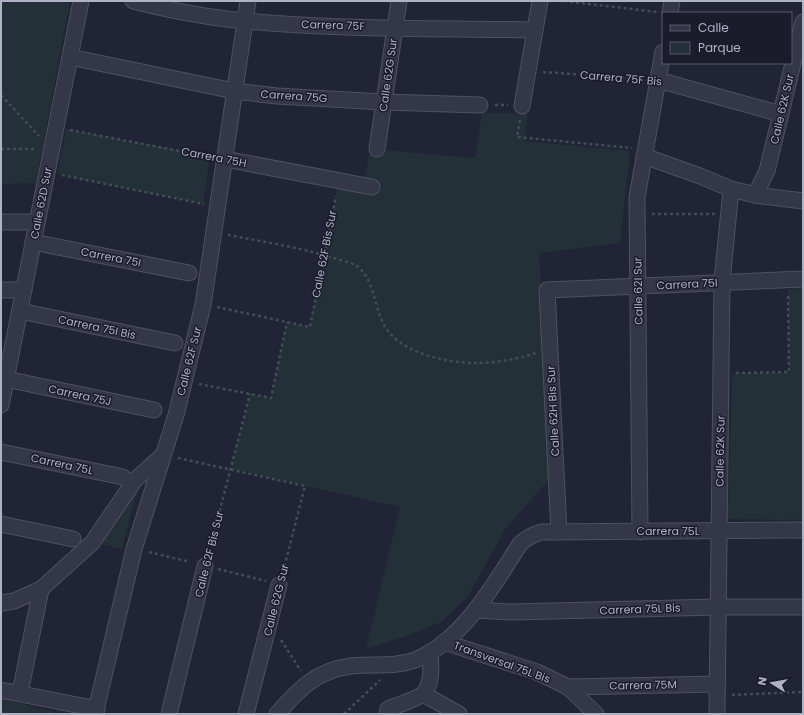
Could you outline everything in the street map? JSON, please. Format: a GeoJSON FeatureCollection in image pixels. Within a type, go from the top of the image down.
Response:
{"type":"FeatureCollection","features":[{"type":"Feature","properties":{"kind":"street","name":"Calle 62D Sur"},"geometry":{"type":"LineString","coordinates":[[1,405],[6,379],[5,361],[20,311],[81,1]]}},
{"type":"Feature","properties":{"kind":"street","name":"Carrera 75F"},"geometry":{"type":"LineString","coordinates":[[132,1],[164,8],[245,21],[325,26],[535,30]]}},
{"type":"Feature","properties":{"kind":"street","name":"Calle 62F Sur"},"geometry":{"type":"LineString","coordinates":[[96,711],[134,549],[176,415],[202,305],[218,208],[248,1]]}},
{"type":"Feature","properties":{"kind":"street","name":"Calle 62G Sur"},"geometry":{"type":"LineString","coordinates":[[377,149],[399,1]]}},
{"type":"Feature","properties":{"kind":"street"},"geometry":{"type":"LineString","coordinates":[[522,106],[540,1]]}},
{"type":"Feature","properties":{"kind":"street"},"geometry":{"type":"LineString","coordinates":[[665,12],[672,1]]}},
{"type":"Feature","properties":{"kind":"street","name":"Calle 62K Sur"},"geometry":{"type":"LineString","coordinates":[[792,54],[794,43],[803,22]]}},
{"type":"Feature","properties":{"kind":"street","name":"Carrera 75G"},"geometry":{"type":"LineString","coordinates":[[70,57],[234,91],[277,96],[384,102],[480,105]]}},
{"type":"Feature","properties":{"kind":"street","name":"Calle 62I Sur"},"geometry":{"type":"LineString","coordinates":[[640,532],[637,197],[662,58]]}},
{"type":"Feature","properties":{"kind":"street","name":"Calle 62K Sur"},"geometry":{"type":"LineString","coordinates":[[755,195],[767,171],[781,114],[790,64]]}},
{"type":"Feature","properties":{"kind":"street","name":"Carrera 75F Bis"},"geometry":{"type":"LineString","coordinates":[[658,80],[781,114]]}},
{"type":"Feature","properties":{"kind":"street"},"geometry":{"type":"LineString","coordinates":[[644,152],[731,189],[755,195],[803,201]]}},
{"type":"Feature","properties":{"kind":"street","name":"Carrera 75H"},"geometry":{"type":"LineString","coordinates":[[225,159],[372,187]]}},
{"type":"Feature","properties":{"kind":"street","name":"Calle 62K Sur"},"geometry":{"type":"LineString","coordinates":[[717,714],[722,282],[731,189]]}},
{"type":"Feature","properties":{"kind":"street"},"geometry":{"type":"LineString","coordinates":[[1,222],[37,222]]}},
{"type":"Feature","properties":{"kind":"street","name":"Carrera 75I"},"geometry":{"type":"LineString","coordinates":[[33,242],[190,273]]}},
{"type":"Feature","properties":{"kind":"street","name":"Carrera 75I"},"geometry":{"type":"LineString","coordinates":[[547,290],[803,279]]}},
{"type":"Feature","properties":{"kind":"street"},"geometry":{"type":"LineString","coordinates":[[1,290],[24,290]]}},
{"type":"Feature","properties":{"kind":"street","name":"Calle 62H Bis Sur"},"geometry":{"type":"LineString","coordinates":[[547,290],[559,532]]}},
{"type":"Feature","properties":{"kind":"street","name":"Carrera 75I Bis"},"geometry":{"type":"LineString","coordinates":[[20,311],[175,343]]}},
{"type":"Feature","properties":{"kind":"street","name":"Carrera 75J"},"geometry":{"type":"LineString","coordinates":[[6,379],[154,410]]}},
{"type":"Feature","properties":{"kind":"street","name":"Carrera 75L"},"geometry":{"type":"LineString","coordinates":[[1,452],[123,477]]}},
{"type":"Feature","properties":{"kind":"street"},"geometry":{"type":"LineString","coordinates":[[1,603],[14,601],[41,589],[92,543],[135,480],[163,455]]}},
{"type":"Feature","properties":{"kind":"street"},"geometry":{"type":"LineString","coordinates":[[1,524],[73,539]]}},
{"type":"Feature","properties":{"kind":"street","name":"Carrera 75L"},"geometry":{"type":"LineString","coordinates":[[477,610],[520,544],[525,538],[541,532],[803,530]]}},
{"type":"Feature","properties":{"kind":"street","name":"Calle 62F Bis Sur"},"geometry":{"type":"LineString","coordinates":[[169,714],[205,566]]}},
{"type":"Feature","properties":{"kind":"street","name":"Calle 62G Sur"},"geometry":{"type":"LineString","coordinates":[[246,714],[279,585]]}},
{"type":"Feature","properties":{"kind":"street"},"geometry":{"type":"LineString","coordinates":[[20,693],[41,589]]}},
{"type":"Feature","properties":{"kind":"street","name":"Carrera 75L Bis"},"geometry":{"type":"LineString","coordinates":[[477,610],[511,612],[718,606],[803,607]]}},
{"type":"Feature","properties":{"kind":"street"},"geometry":{"type":"LineString","coordinates":[[277,714],[308,682],[322,674],[352,666],[397,665],[416,659],[430,652],[444,642],[477,610]]}},
{"type":"Feature","properties":{"kind":"street","name":"Transversal 75L Bis"},"geometry":{"type":"LineString","coordinates":[[444,642],[537,672],[568,687],[596,714]]}},
{"type":"Feature","properties":{"kind":"street"},"geometry":{"type":"LineString","coordinates":[[387,714],[388,709],[423,694],[431,671],[430,652]]}},
{"type":"Feature","properties":{"kind":"street","name":"Carrera 75M"},"geometry":{"type":"LineString","coordinates":[[568,687],[717,689]]}},
{"type":"Feature","properties":{"kind":"street"},"geometry":{"type":"LineString","coordinates":[[1,690],[96,711]]}},
{"type":"Feature","properties":{"kind":"street"},"geometry":{"type":"LineString","coordinates":[[423,694],[459,714]]}},
{"type":"Feature","properties":{"kind":"path"},"geometry":{"type":"LineString","coordinates":[[564,1],[662,13]]}},
{"type":"Feature","properties":{"kind":"path","name":"Carrera 75F Bis"},"geometry":{"type":"LineString","coordinates":[[528,71],[658,80]]}},
{"type":"Feature","properties":{"kind":"path"},"geometry":{"type":"LineString","coordinates":[[1,95],[52,149]]}},
{"type":"Feature","properties":{"kind":"path"},"geometry":{"type":"LineString","coordinates":[[480,105],[522,106]]}},
{"type":"Feature","properties":{"kind":"path","name":"Carrera 75H"},"geometry":{"type":"LineString","coordinates":[[56,127],[225,159]]}},
{"type":"Feature","properties":{"kind":"path"},"geometry":{"type":"LineString","coordinates":[[517,137],[644,152]]}},
{"type":"Feature","properties":{"kind":"path"},"geometry":{"type":"LineString","coordinates":[[1,149],[52,149]]}},
{"type":"Feature","properties":{"kind":"path"},"geometry":{"type":"LineString","coordinates":[[47,172],[218,208]]}},
{"type":"Feature","properties":{"kind":"path","name":"Calle 62F Bis Sur"},"geometry":{"type":"LineString","coordinates":[[287,322],[310,327],[339,180]]}},
{"type":"Feature","properties":{"kind":"path"},"geometry":{"type":"LineString","coordinates":[[637,214],[729,214]]}},
{"type":"Feature","properties":{"kind":"path"},"geometry":{"type":"LineString","coordinates":[[214,232],[324,254],[356,265],[364,273],[372,290],[384,325],[394,338],[409,349],[443,359],[476,363],[524,357],[550,349]]}},
{"type":"Feature","properties":{"kind":"path"},"geometry":{"type":"LineString","coordinates":[[721,373],[789,372],[788,280]]}},
{"type":"Feature","properties":{"kind":"path"},"geometry":{"type":"LineString","coordinates":[[184,381],[271,398],[287,322],[202,305]]}},
{"type":"Feature","properties":{"kind":"path","name":"Calle 62F Bis Sur"},"geometry":{"type":"LineString","coordinates":[[205,566],[250,394]]}},
{"type":"Feature","properties":{"kind":"path"},"geometry":{"type":"LineString","coordinates":[[163,455],[231,469]]}},
{"type":"Feature","properties":{"kind":"path","name":"Calle 62G Sur"},"geometry":{"type":"LineString","coordinates":[[231,469],[306,486],[279,585]]}},
{"type":"Feature","properties":{"kind":"path"},"geometry":{"type":"LineString","coordinates":[[270,623],[308,682]]}},
{"type":"Feature","properties":{"kind":"path"},"geometry":{"type":"LineString","coordinates":[[344,714],[397,665]]}},
{"type":"Feature","properties":{"kind":"path"},"geometry":{"type":"LineString","coordinates":[[717,689],[803,692]]}},
{"type":"Feature","properties":{"kind":"green space"},"geometry":{"type":"Polygon","coordinates":[[[1,1],[70,1],[36,183],[1,184],[1,1]]]}},
{"type":"Feature","properties":{"kind":"green space"},"geometry":{"type":"Polygon","coordinates":[[[482,113],[528,114],[524,141],[630,151],[620,243],[539,253],[551,477],[506,528],[468,596],[441,622],[407,636],[366,649],[400,507],[231,469],[250,394],[271,398],[287,322],[310,327],[339,180],[364,185],[370,149],[475,158],[482,113]]]}},
{"type":"Feature","properties":{"kind":"green space"},"geometry":{"type":"Polygon","coordinates":[[[66,129],[210,156],[203,204],[57,174],[66,129]]]}},
{"type":"Feature","properties":{"kind":"green space"},"geometry":{"type":"Polygon","coordinates":[[[803,288],[803,520],[728,519],[732,373],[789,372],[788,289],[803,288]]]}},
{"type":"Feature","properties":{"kind":"green space"},"geometry":{"type":"Polygon","coordinates":[[[138,488],[122,549],[100,544],[138,488]]]}},
{"type":"Feature","properties":{"kind":"green space"},"geometry":{"type":"Polygon","coordinates":[[[1,698],[60,714],[1,714],[1,698]]]}}]}
